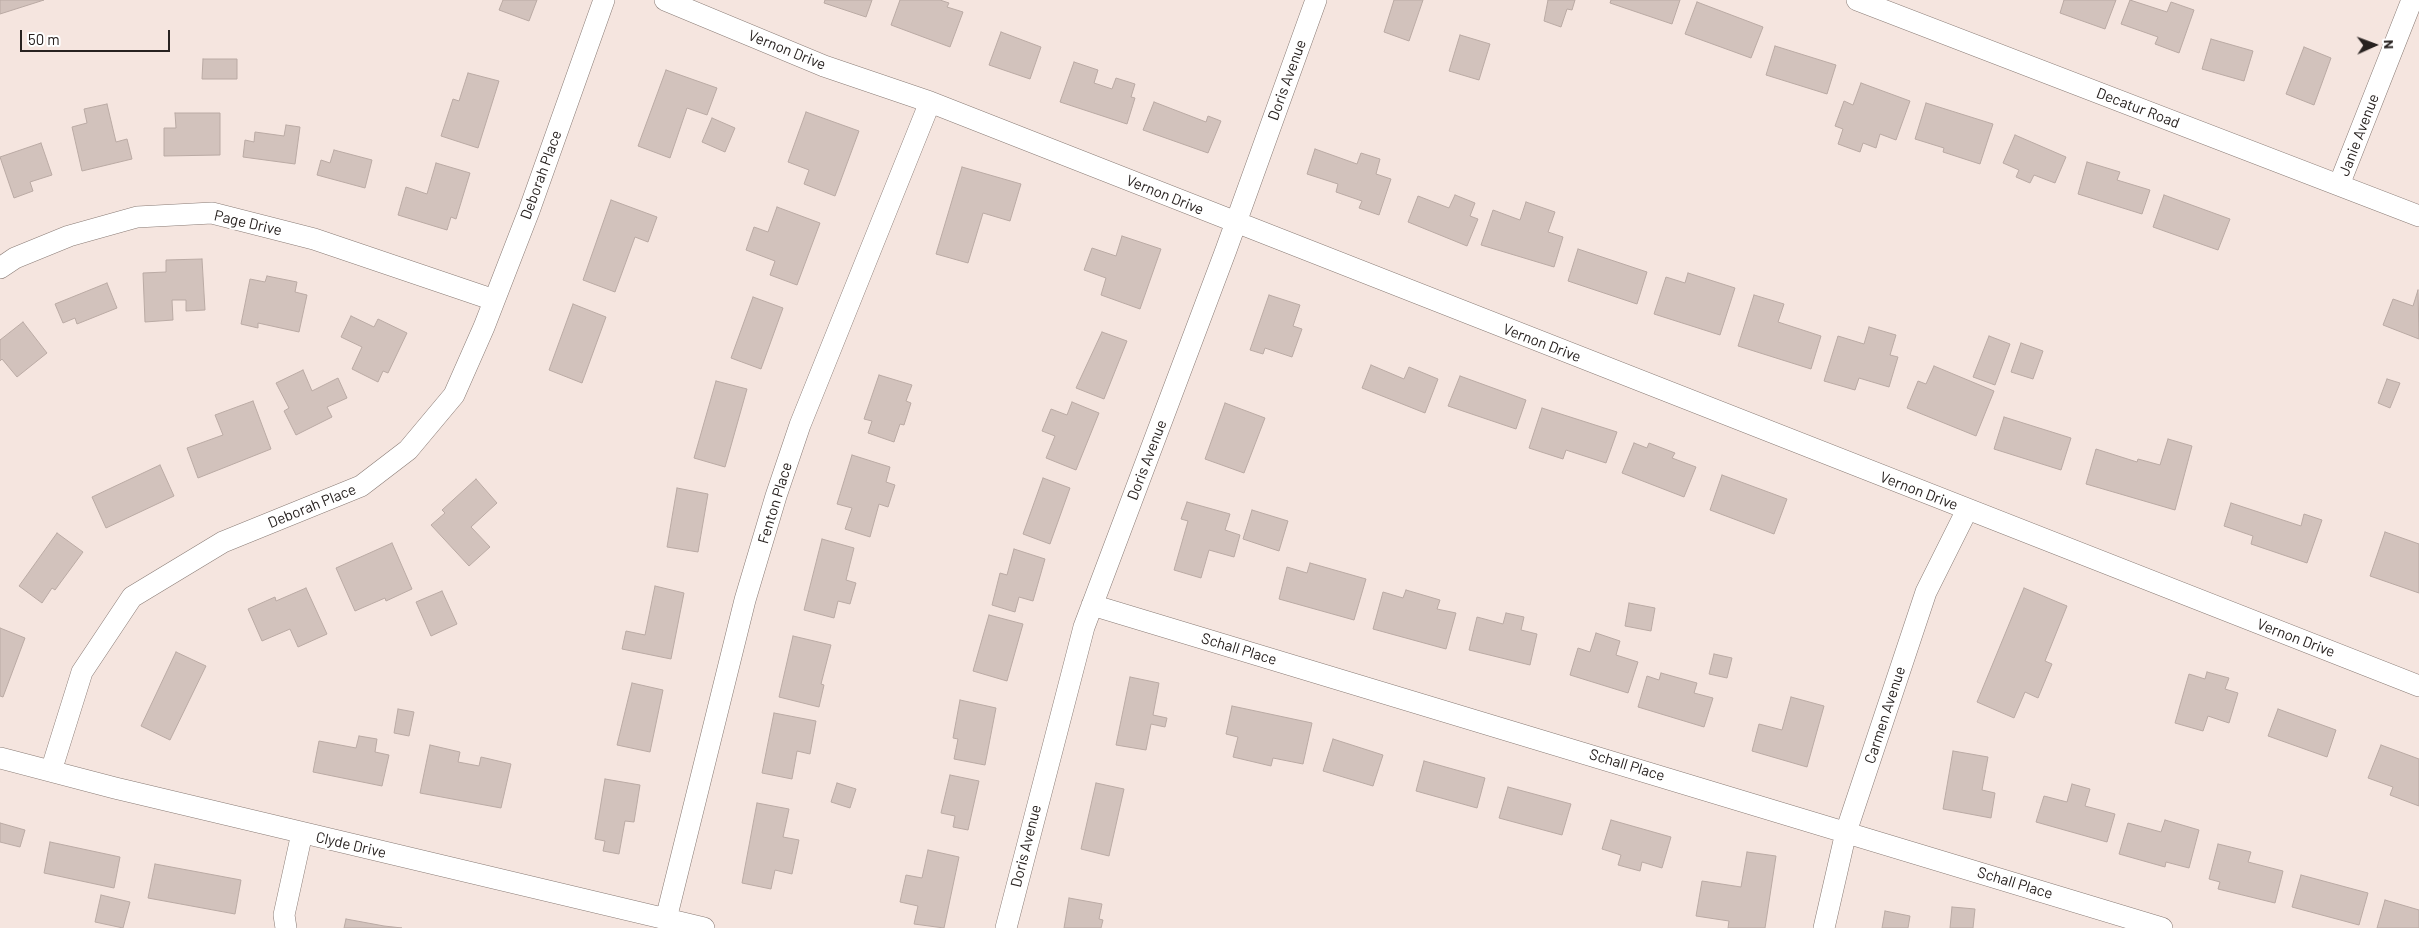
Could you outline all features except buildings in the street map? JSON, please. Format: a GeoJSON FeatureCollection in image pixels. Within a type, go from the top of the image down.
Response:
{"type":"FeatureCollection","features":[{"type":"Feature","properties":{"kind":"street","name":"Deborah Place"},"geometry":{"type":"LineString","coordinates":[[51,771],[82,672],[132,597],[223,542],[361,486],[408,450],[454,395],[529,211],[604,0]]}},
{"type":"Feature","properties":{"kind":"street","name":"Vernon Drive"},"geometry":{"type":"LineString","coordinates":[[665,0],[824,66],[930,102],[2419,686]]}},
{"type":"Feature","properties":{"kind":"street","name":"Doris Avenue"},"geometry":{"type":"LineString","coordinates":[[1006,928],[1084,627],[1236,222],[1316,0]]}},
{"type":"Feature","properties":{"kind":"street","name":"Decatur Road"},"geometry":{"type":"LineString","coordinates":[[1857,0],[2419,216]]}},
{"type":"Feature","properties":{"kind":"street","name":"Janie Avenue"},"geometry":{"type":"LineString","coordinates":[[2339,185],[2412,0]]}},
{"type":"Feature","properties":{"kind":"street","name":"Fenton Place"},"geometry":{"type":"LineString","coordinates":[[666,919],[745,600],[776,496],[800,425],[930,102]]}},
{"type":"Feature","properties":{"kind":"street","name":"Page Drive"},"geometry":{"type":"LineString","coordinates":[[0,268],[15,258],[69,236],[137,217],[212,213],[314,239],[494,300]]}},
{"type":"Feature","properties":{"kind":"street","name":"Carmen Avenue"},"geometry":{"type":"LineString","coordinates":[[1824,928],[1846,832],[1926,592],[1967,510]]}},
{"type":"Feature","properties":{"kind":"street","name":"Schall Place"},"geometry":{"type":"LineString","coordinates":[[1092,605],[2162,928]]}},
{"type":"Feature","properties":{"kind":"street","name":"Clyde Drive"},"geometry":{"type":"LineString","coordinates":[[0,758],[302,833],[704,928]]}},
{"type":"Feature","properties":{"kind":"street"},"geometry":{"type":"LineString","coordinates":[[286,928],[284,915],[302,833]]}}]}
